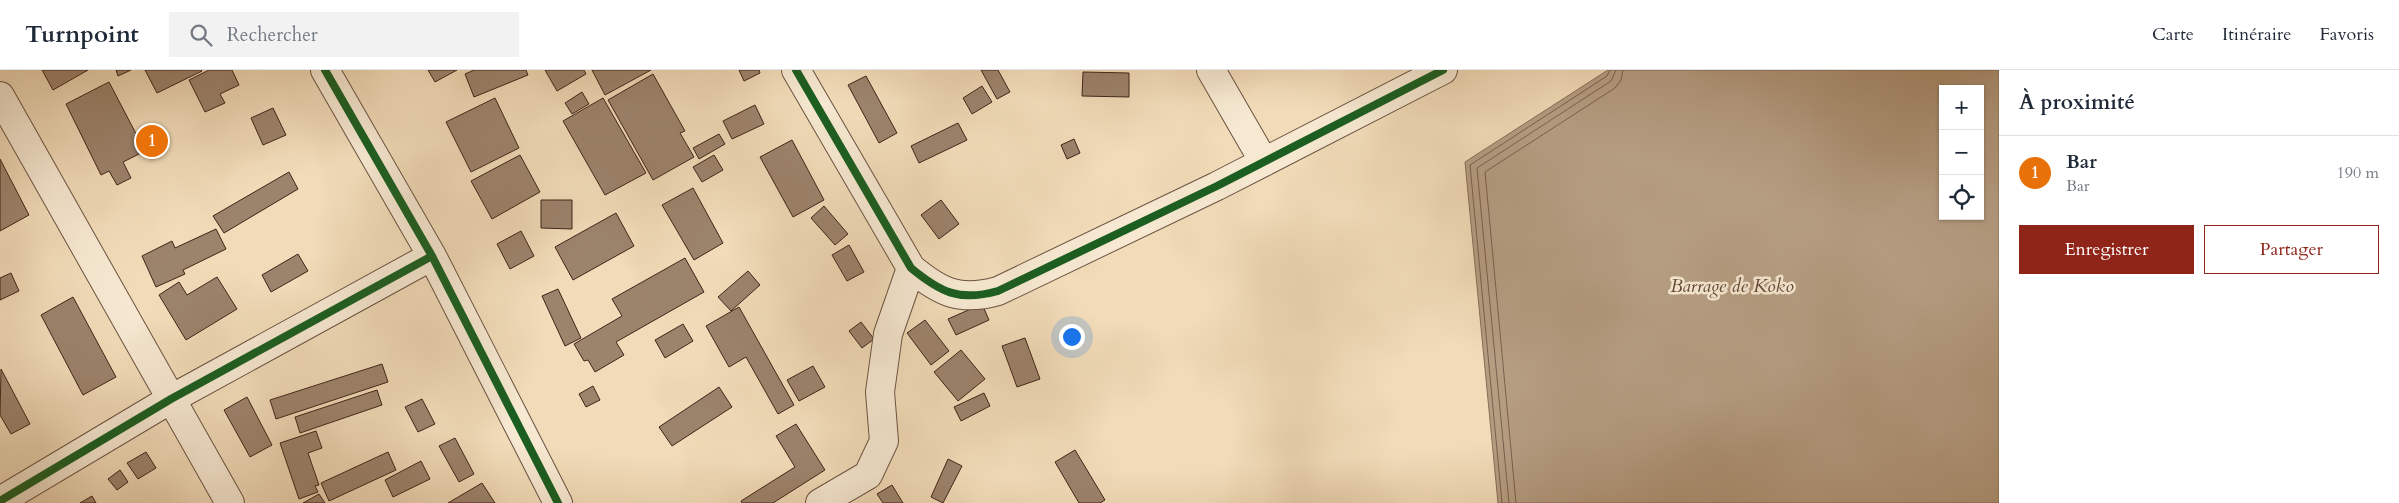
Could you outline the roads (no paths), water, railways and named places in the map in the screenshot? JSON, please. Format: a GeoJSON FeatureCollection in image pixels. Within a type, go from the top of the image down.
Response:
{"type":"FeatureCollection","features":[{"type":"Feature","properties":{"kind":"street"},"geometry":{"type":"LineString","coordinates":[[325,70],[432,256],[558,503]]}},
{"type":"Feature","properties":{"kind":"street"},"geometry":{"type":"LineString","coordinates":[[796,70],[911,268],[932,285],[955,294],[976,297],[998,291],[1264,162],[1443,70]]}},
{"type":"Feature","properties":{"kind":"street"},"geometry":{"type":"LineString","coordinates":[[1211,70],[1264,162]]}},
{"type":"Feature","properties":{"kind":"street"},"geometry":{"type":"LineString","coordinates":[[0,96],[230,503]]}},
{"type":"Feature","properties":{"kind":"street"},"geometry":{"type":"LineString","coordinates":[[0,501],[171,399],[432,256]]}},
{"type":"Feature","properties":{"kind":"street"},"geometry":{"type":"LineString","coordinates":[[820,503],[868,475],[884,441],[880,392],[888,334],[911,268]]}},
{"type":"Feature","properties":{"kind":"water","name":"Barrage de Koko"},"geometry":{"type":"Polygon","coordinates":[[[1608,70],[1999,70],[1999,503],[1498,503],[1465,162],[1608,70]]]}},
{"type":"Feature","properties":{"kind":"place","name":"Bar"},"geometry":{"type":"Point","coordinates":[152,141]}}]}
